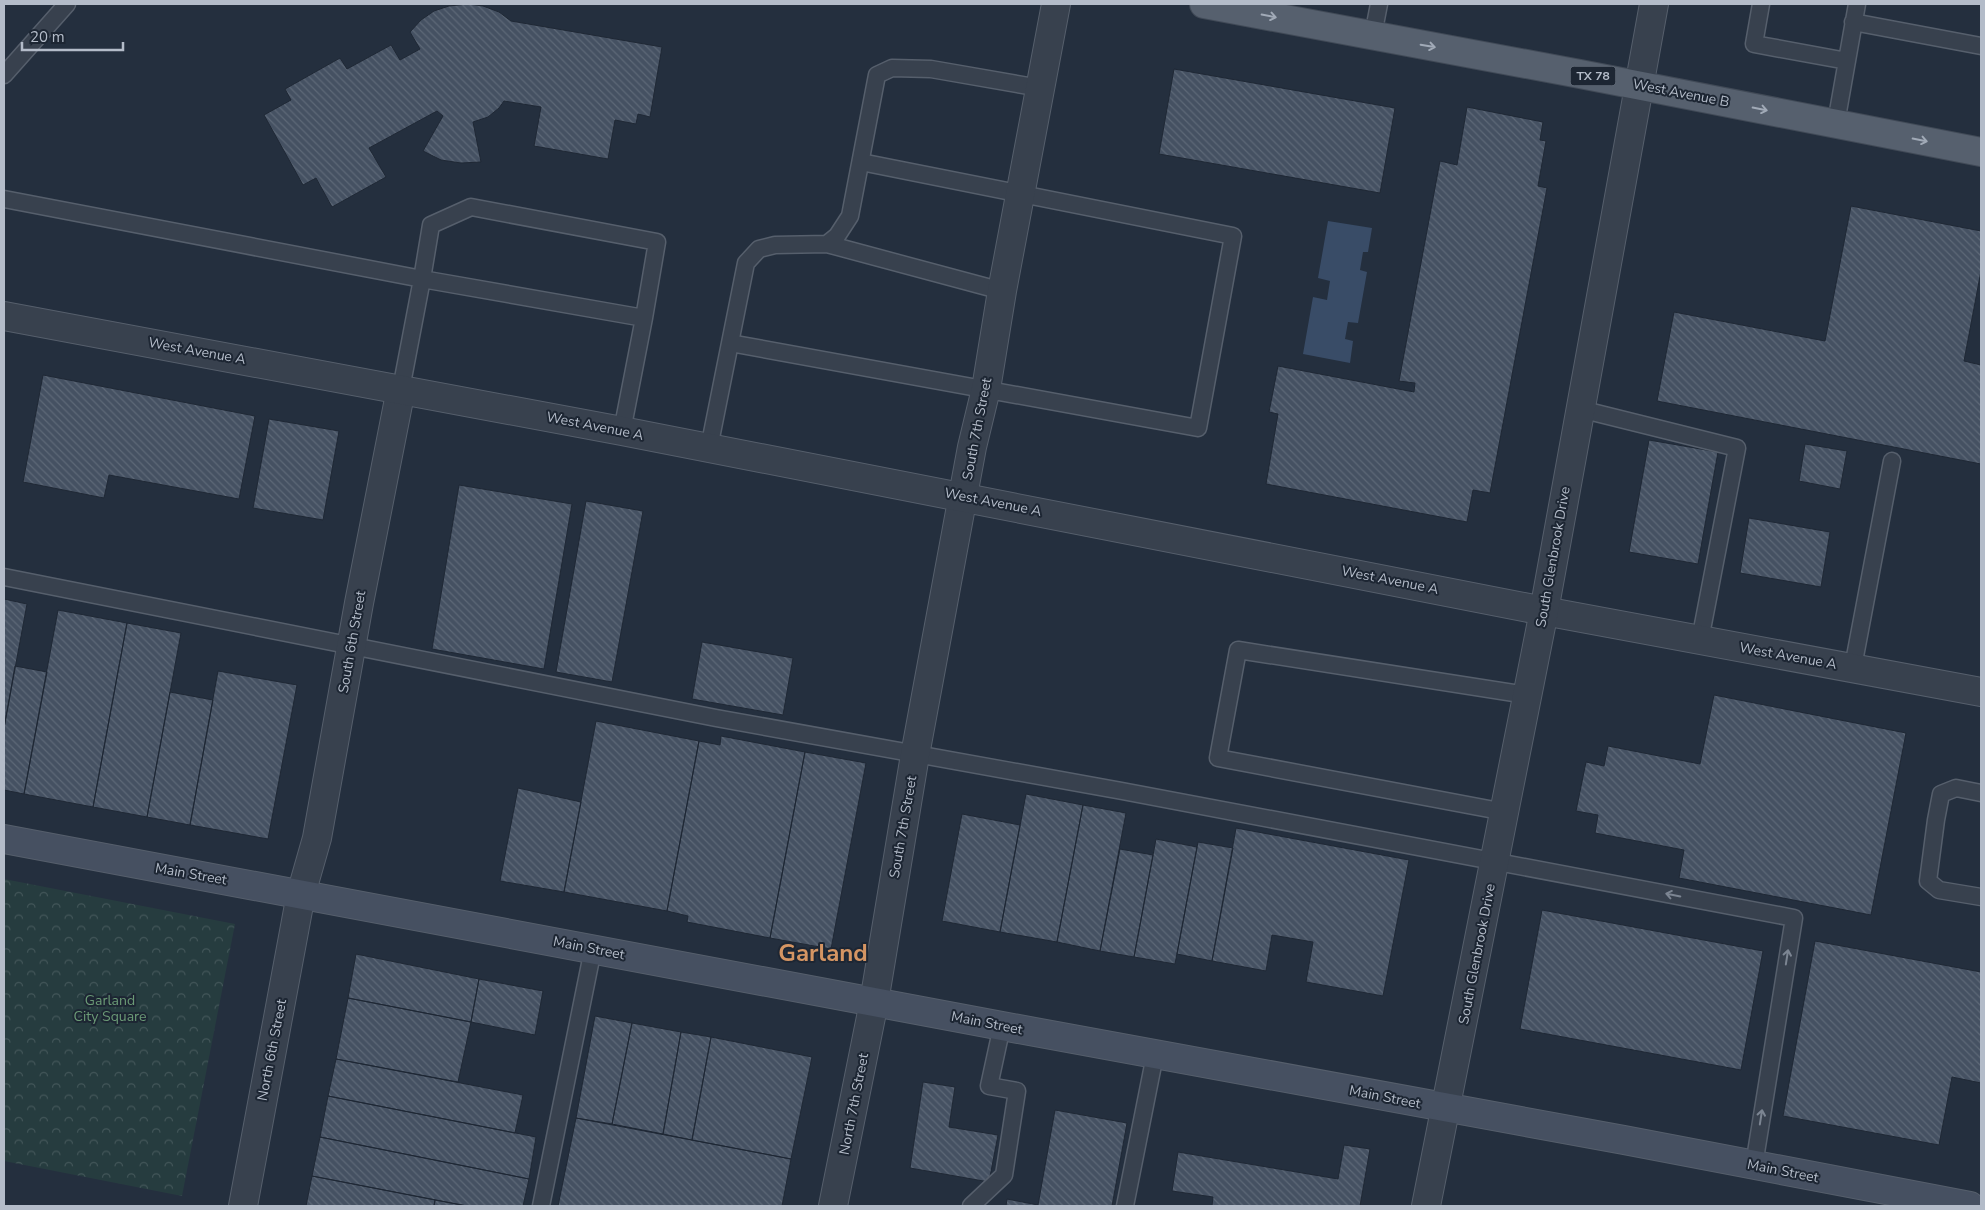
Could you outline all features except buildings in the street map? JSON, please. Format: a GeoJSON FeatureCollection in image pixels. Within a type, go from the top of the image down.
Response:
{"type":"FeatureCollection","features":[{"type":"Feature","properties":{"kind":"main road","name":"West Avenue B"},"geometry":{"type":"LineString","coordinates":[[1217,5],[1981,152]]}},
{"type":"Feature","properties":{"kind":"main road","name":"Main Street"},"geometry":{"type":"LineString","coordinates":[[4,839],[1970,1206]]}},
{"type":"Feature","properties":{"kind":"street","name":"South 7th Street"},"geometry":{"type":"LineString","coordinates":[[874,1002],[915,754],[986,389],[1002,290],[1056,4]]}},
{"type":"Feature","properties":{"kind":"street","name":"South Glenbrook Drive"},"geometry":{"type":"LineString","coordinates":[[1426,1206],[1544,611],[1654,4]]}},
{"type":"Feature","properties":{"kind":"street","name":"West Avenue A"},"geometry":{"type":"LineString","coordinates":[[4,316],[622,431],[1544,611],[1981,692]]}},
{"type":"Feature","properties":{"kind":"street","name":"South 6th Street"},"geometry":{"type":"LineString","coordinates":[[301,894],[317,838],[400,389]]}},
{"type":"Feature","properties":{"kind":"street","name":"North 6th Street"},"geometry":{"type":"LineString","coordinates":[[243,1206],[301,894]]}},
{"type":"Feature","properties":{"kind":"street","name":"North 7th Street"},"geometry":{"type":"LineString","coordinates":[[833,1206],[874,1002]]}},
{"type":"Feature","properties":{"kind":"lane"},"geometry":{"type":"LineString","coordinates":[[4,75],[67,4]]}},
{"type":"Feature","properties":{"kind":"lane"},"geometry":{"type":"LineString","coordinates":[[1373,36],[1378,4]]}},
{"type":"Feature","properties":{"kind":"lane"},"geometry":{"type":"LineString","coordinates":[[1761,4],[1754,44],[1846,61]]}},
{"type":"Feature","properties":{"kind":"lane"},"geometry":{"type":"LineString","coordinates":[[1836,123],[1857,4]]}},
{"type":"Feature","properties":{"kind":"lane"},"geometry":{"type":"LineString","coordinates":[[1854,22],[1981,46]]}},
{"type":"Feature","properties":{"kind":"lane"},"geometry":{"type":"LineString","coordinates":[[827,244],[838,236],[850,216],[877,76],[892,68],[931,69],[1040,88]]}},
{"type":"Feature","properties":{"kind":"lane"},"geometry":{"type":"LineString","coordinates":[[730,343],[1198,428],[1233,236],[861,162]]}},
{"type":"Feature","properties":{"kind":"lane"},"geometry":{"type":"LineString","coordinates":[[4,200],[644,318]]}},
{"type":"Feature","properties":{"kind":"lane"},"geometry":{"type":"LineString","coordinates":[[400,389],[431,225],[471,207],[657,242],[622,431]]}},
{"type":"Feature","properties":{"kind":"lane"},"geometry":{"type":"LineString","coordinates":[[709,448],[746,263],[759,250],[775,245],[827,244],[1002,290]]}},
{"type":"Feature","properties":{"kind":"lane"},"geometry":{"type":"LineString","coordinates":[[1580,409],[1737,448],[1700,640]]}},
{"type":"Feature","properties":{"kind":"lane"},"geometry":{"type":"LineString","coordinates":[[1853,668],[1892,461]]}},
{"type":"Feature","properties":{"kind":"lane"},"geometry":{"type":"LineString","coordinates":[[4,577],[716,718],[1122,791],[1794,918],[1754,1165]]}},
{"type":"Feature","properties":{"kind":"lane"},"geometry":{"type":"LineString","coordinates":[[1505,812],[1218,758],[1238,650],[1527,695]]}},
{"type":"Feature","properties":{"kind":"lane"},"geometry":{"type":"LineString","coordinates":[[1981,793],[1956,788],[1941,794],[1928,881],[1939,890],[1981,897]]}},
{"type":"Feature","properties":{"kind":"lane"},"geometry":{"type":"LineString","coordinates":[[540,1206],[593,949]]}},
{"type":"Feature","properties":{"kind":"lane"},"geometry":{"type":"LineString","coordinates":[[971,1206],[1004,1175],[1017,1091],[989,1086],[1002,1026]]}},
{"type":"Feature","properties":{"kind":"lane"},"geometry":{"type":"LineString","coordinates":[[1125,1206],[1155,1054]]}},
{"type":"Feature","properties":{"kind":"green space","name":"Garland City Square"},"geometry":{"type":"Polygon","coordinates":[[[4,879],[235,924],[182,1196],[4,1161],[4,879]]]}},
{"type":"Feature","properties":{"kind":"water"},"geometry":{"type":"Polygon","coordinates":[[[1328,221],[1372,228],[1368,252],[1363,252],[1360,270],[1367,272],[1358,323],[1348,322],[1345,339],[1353,341],[1350,363],[1303,354],[1313,297],[1327,300],[1330,281],[1318,278],[1328,221]]]}},
{"type":"Feature","properties":{"kind":"district","name":"Garland"},"geometry":{"type":"Point","coordinates":[823,953]}}]}
